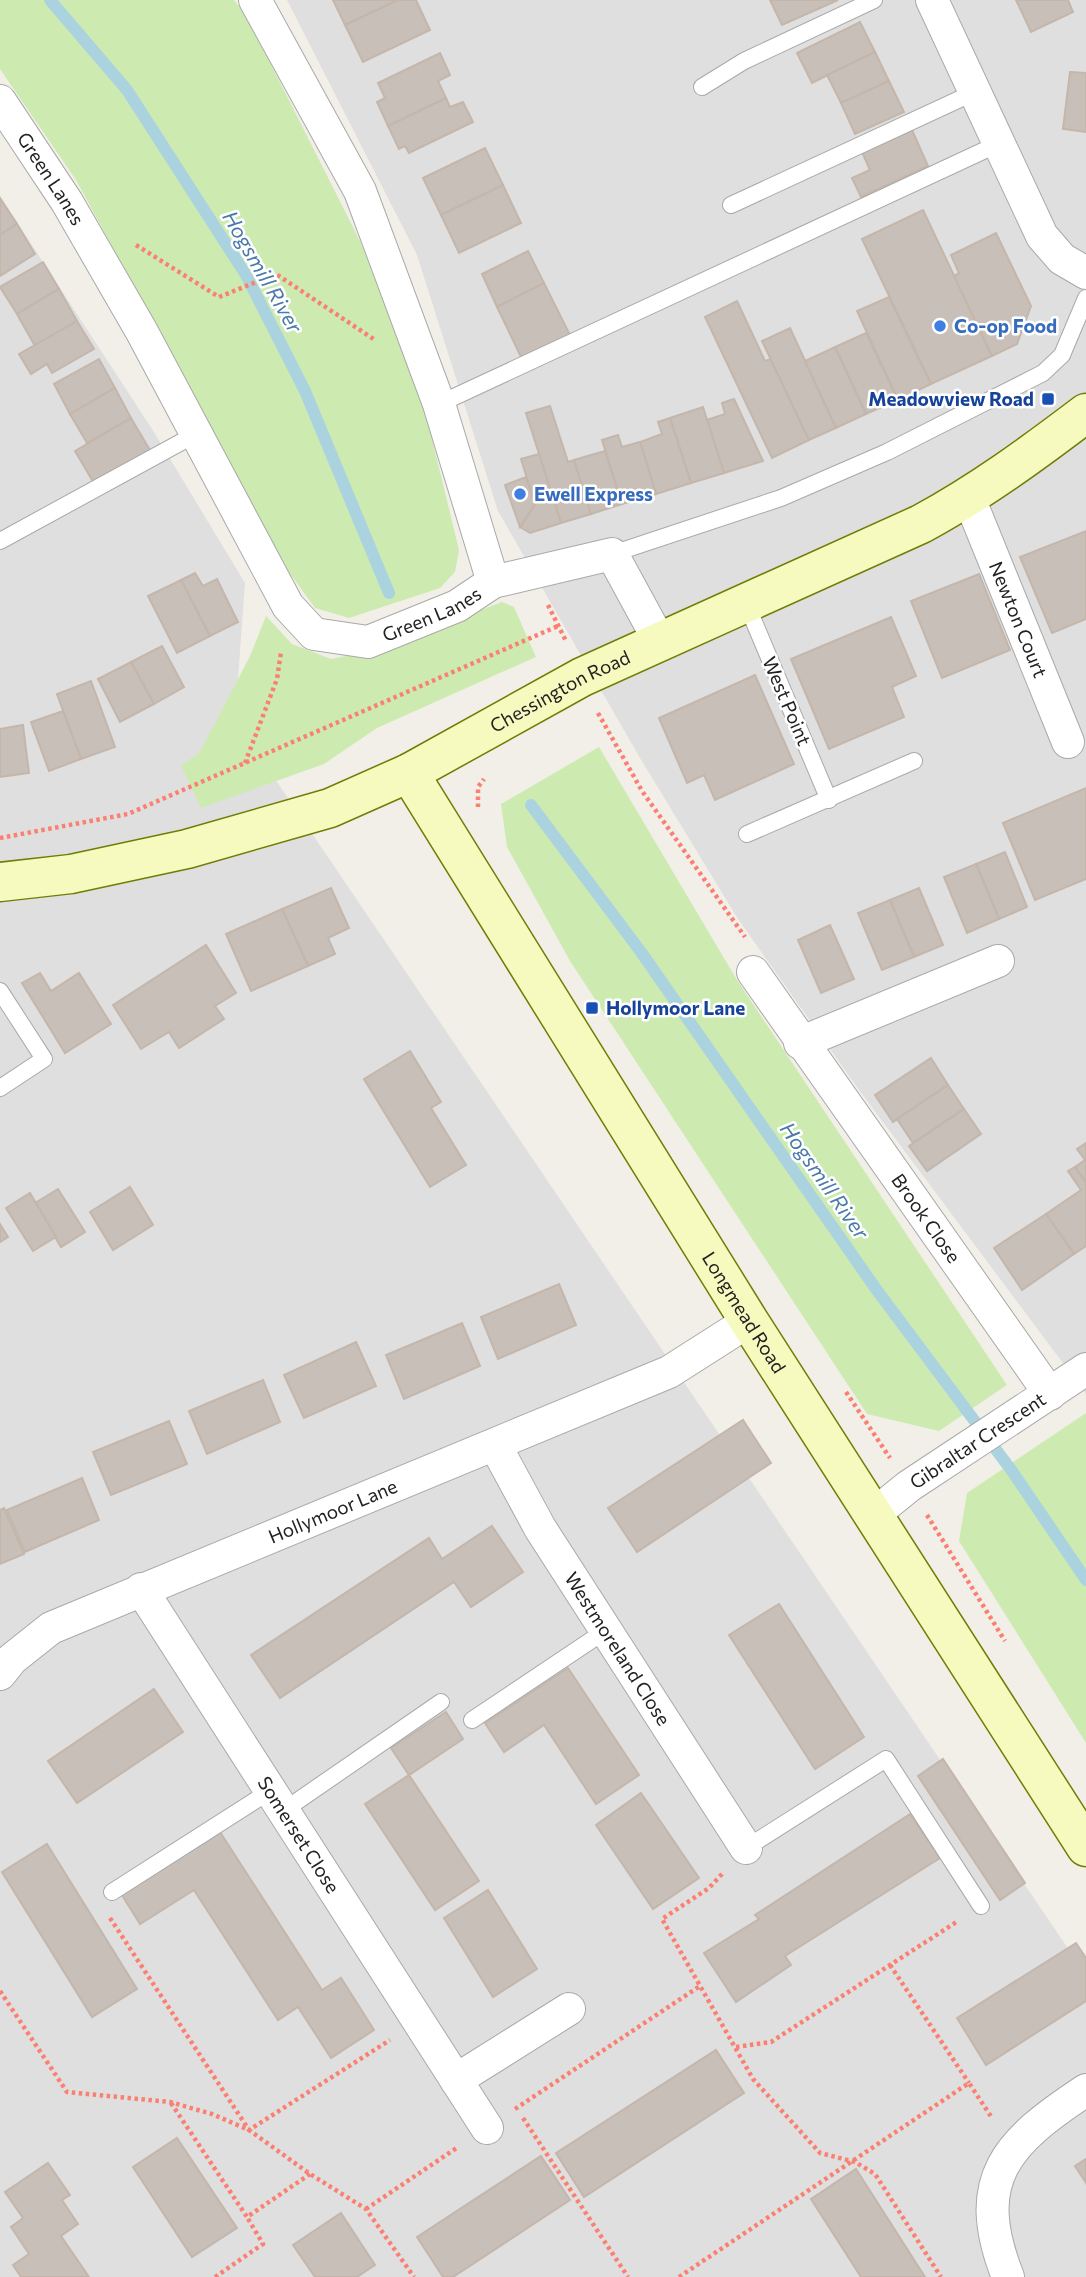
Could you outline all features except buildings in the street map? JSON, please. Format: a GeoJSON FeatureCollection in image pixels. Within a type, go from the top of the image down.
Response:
{"type":"FeatureCollection","features":[{"type":"Feature","properties":{"kind":"street","name":"Green Lanes"},"geometry":{"type":"LineString","coordinates":[[0,101],[67,202],[288,606],[314,634],[368,642],[457,606],[493,582],[433,389],[360,191],[255,0]]}},
{"type":"Feature","properties":{"kind":"street"},"geometry":{"type":"LineString","coordinates":[[932,0],[1042,236],[1062,259],[1086,273]]}},
{"type":"Feature","properties":{"kind":"street","name":"Chessington Road"},"geometry":{"type":"LineString","coordinates":[[0,882],[71,874],[187,849],[330,808],[409,773],[583,677],[661,644],[920,524],[969,498],[1086,413]]}},
{"type":"Feature","properties":{"kind":"street","name":"Newton Court"},"geometry":{"type":"LineString","coordinates":[[969,498],[1069,742]]}},
{"type":"Feature","properties":{"kind":"street"},"geometry":{"type":"LineString","coordinates":[[493,582],[612,554],[661,644]]}},
{"type":"Feature","properties":{"kind":"street","name":"Longmead Road"},"geometry":{"type":"LineString","coordinates":[[409,773],[749,1321],[1086,1847]]}},
{"type":"Feature","properties":{"kind":"street"},"geometry":{"type":"LineString","coordinates":[[800,1043],[998,961]]}},
{"type":"Feature","properties":{"kind":"street","name":"Brook Close"},"geometry":{"type":"LineString","coordinates":[[753,972],[800,1043],[1050,1394]]}},
{"type":"Feature","properties":{"kind":"street","name":"Hollymoor Lane"},"geometry":{"type":"LineString","coordinates":[[0,1674],[12,1660],[51,1628],[669,1372],[749,1321]]}},
{"type":"Feature","properties":{"kind":"street","name":"Gibraltar Crescent"},"geometry":{"type":"LineString","coordinates":[[872,1516],[909,1486],[1086,1370]]}},
{"type":"Feature","properties":{"kind":"street","name":"Westmoreland Close"},"geometry":{"type":"LineString","coordinates":[[495,1445],[540,1528],[608,1629],[746,1848]]}},
{"type":"Feature","properties":{"kind":"street","name":"Somerset Close"},"geometry":{"type":"LineString","coordinates":[[141,1589],[487,2127]]}},
{"type":"Feature","properties":{"kind":"street"},"geometry":{"type":"LineString","coordinates":[[456,2080],[569,2009]]}},
{"type":"Feature","properties":{"kind":"street"},"geometry":{"type":"LineString","coordinates":[[1008,2277],[997,2248],[992,2210],[998,2172],[1011,2148],[1039,2120],[1086,2090]]}},
{"type":"Feature","properties":{"kind":"lane"},"geometry":{"type":"LineString","coordinates":[[702,87],[744,61],[874,0]]}},
{"type":"Feature","properties":{"kind":"lane"},"geometry":{"type":"LineString","coordinates":[[731,205],[975,92]]}},
{"type":"Feature","properties":{"kind":"lane"},"geometry":{"type":"LineString","coordinates":[[433,389],[998,144]]}},
{"type":"Feature","properties":{"kind":"lane"},"geometry":{"type":"LineString","coordinates":[[612,554],[781,498],[887,452],[1043,373],[1062,355],[1086,298]]}},
{"type":"Feature","properties":{"kind":"lane"},"geometry":{"type":"LineString","coordinates":[[0,541],[196,434]]}},
{"type":"Feature","properties":{"kind":"lane","name":"West Point"},"geometry":{"type":"LineString","coordinates":[[746,603],[829,800]]}},
{"type":"Feature","properties":{"kind":"lane"},"geometry":{"type":"LineString","coordinates":[[747,834],[914,761]]}},
{"type":"Feature","properties":{"kind":"lane"},"geometry":{"type":"LineString","coordinates":[[0,991],[44,1059],[0,1088]]}},
{"type":"Feature","properties":{"kind":"lane"},"geometry":{"type":"LineString","coordinates":[[472,1720],[608,1629]]}},
{"type":"Feature","properties":{"kind":"lane"},"geometry":{"type":"LineString","coordinates":[[112,1892],[277,1801],[441,1702]]}},
{"type":"Feature","properties":{"kind":"lane"},"geometry":{"type":"LineString","coordinates":[[746,1848],[886,1759],[981,1906]]}},
{"type":"Feature","properties":{"kind":"path"},"geometry":{"type":"LineString","coordinates":[[126,239],[219,297],[276,274],[433,389]]}},
{"type":"Feature","properties":{"kind":"path"},"geometry":{"type":"LineString","coordinates":[[533,573],[570,647]]}},
{"type":"Feature","properties":{"kind":"path"},"geometry":{"type":"LineString","coordinates":[[244,764],[277,679],[288,606]]}},
{"type":"Feature","properties":{"kind":"path"},"geometry":{"type":"LineString","coordinates":[[0,838],[128,814],[558,626]]}},
{"type":"Feature","properties":{"kind":"path"},"geometry":{"type":"LineString","coordinates":[[586,719],[598,713]]}},
{"type":"Feature","properties":{"kind":"path"},"geometry":{"type":"LineString","coordinates":[[478,814],[478,787],[486,776]]}},
{"type":"Feature","properties":{"kind":"path"},"geometry":{"type":"LineString","coordinates":[[840,1383],[909,1486],[1007,1644]]}},
{"type":"Feature","properties":{"kind":"path"},"geometry":{"type":"LineString","coordinates":[[746,1848],[709,1888],[662,1919],[753,2078],[820,2153],[855,2162],[875,2174],[941,2277]]}},
{"type":"Feature","properties":{"kind":"path"},"geometry":{"type":"LineString","coordinates":[[112,1892],[105,1910],[248,2130]]}},
{"type":"Feature","properties":{"kind":"path"},"geometry":{"type":"LineString","coordinates":[[736,2047],[771,2042],[981,1906]]}},
{"type":"Feature","properties":{"kind":"path"},"geometry":{"type":"LineString","coordinates":[[890,1965],[1011,2148]]}},
{"type":"Feature","properties":{"kind":"path"},"geometry":{"type":"LineString","coordinates":[[366,2209],[701,1986]]}},
{"type":"Feature","properties":{"kind":"path"},"geometry":{"type":"LineString","coordinates":[[0,1991],[67,2091],[170,2102],[212,2114],[248,2130],[366,2209],[414,2277]]}},
{"type":"Feature","properties":{"kind":"path"},"geometry":{"type":"LineString","coordinates":[[248,2130],[419,2022]]}},
{"type":"Feature","properties":{"kind":"path"},"geometry":{"type":"LineString","coordinates":[[679,2277],[855,2162],[969,2083]]}},
{"type":"Feature","properties":{"kind":"path"},"geometry":{"type":"LineString","coordinates":[[170,2102],[263,2244],[215,2277]]}},
{"type":"Feature","properties":{"kind":"path"},"geometry":{"type":"LineString","coordinates":[[517,2108],[628,2277]]}},
{"type":"Feature","properties":{"kind":"path"},"geometry":{"type":"LineString","coordinates":[[247,2217],[310,2174]]}},
{"type":"Feature","properties":{"kind":"shaded area"},"geometry":{"type":"Polygon","coordinates":[[[287,0],[1086,0],[1086,1394],[859,1090],[738,919],[640,758],[498,511],[417,255],[287,0]]]}},
{"type":"Feature","properties":{"kind":"shaded area"},"geometry":{"type":"Polygon","coordinates":[[[0,196],[152,429],[245,583],[235,720],[1086,1975],[1086,2277],[0,2277],[0,196]]]}},
{"type":"Feature","properties":{"kind":"green space"},"geometry":{"type":"Polygon","coordinates":[[[0,0],[234,0],[246,15],[361,243],[425,410],[459,550],[455,572],[440,588],[349,618],[315,608],[286,568],[76,180],[0,69],[0,0]]]}},
{"type":"Feature","properties":{"kind":"green space"},"geometry":{"type":"Polygon","coordinates":[[[502,602],[514,607],[536,657],[377,728],[324,764],[201,808],[181,766],[200,752],[250,656],[266,616],[292,644],[331,659],[380,649],[502,602]]]}},
{"type":"Feature","properties":{"kind":"green space"},"geometry":{"type":"Polygon","coordinates":[[[599,747],[737,980],[1007,1385],[939,1431],[867,1414],[570,961],[507,847],[501,804],[599,747]]]}},
{"type":"Feature","properties":{"kind":"green space"},"geometry":{"type":"Polygon","coordinates":[[[1086,1413],[1086,1743],[959,1541],[967,1493],[1086,1413]]]}},
{"type":"Feature","properties":{"kind":"waterway","name":"Hogsmill River"},"geometry":{"type":"LineString","coordinates":[[50,0],[127,90],[246,275],[305,391],[389,593]]}},
{"type":"Feature","properties":{"kind":"waterway","name":"Hogsmill River"},"geometry":{"type":"LineString","coordinates":[[531,805],[641,952],[876,1289],[1012,1471],[1086,1580]]}},
{"type":"Feature","properties":{"kind":"place","name":"Co-op Food"},"geometry":{"type":"Point","coordinates":[940,326]}},
{"type":"Feature","properties":{"kind":"place","name":"Meadowview Road"},"geometry":{"type":"Point","coordinates":[1048,399]}},
{"type":"Feature","properties":{"kind":"place","name":"Ewell Express"},"geometry":{"type":"Point","coordinates":[520,494]}},
{"type":"Feature","properties":{"kind":"place","name":"Hollymoor Lane"},"geometry":{"type":"Point","coordinates":[592,1008]}}]}
